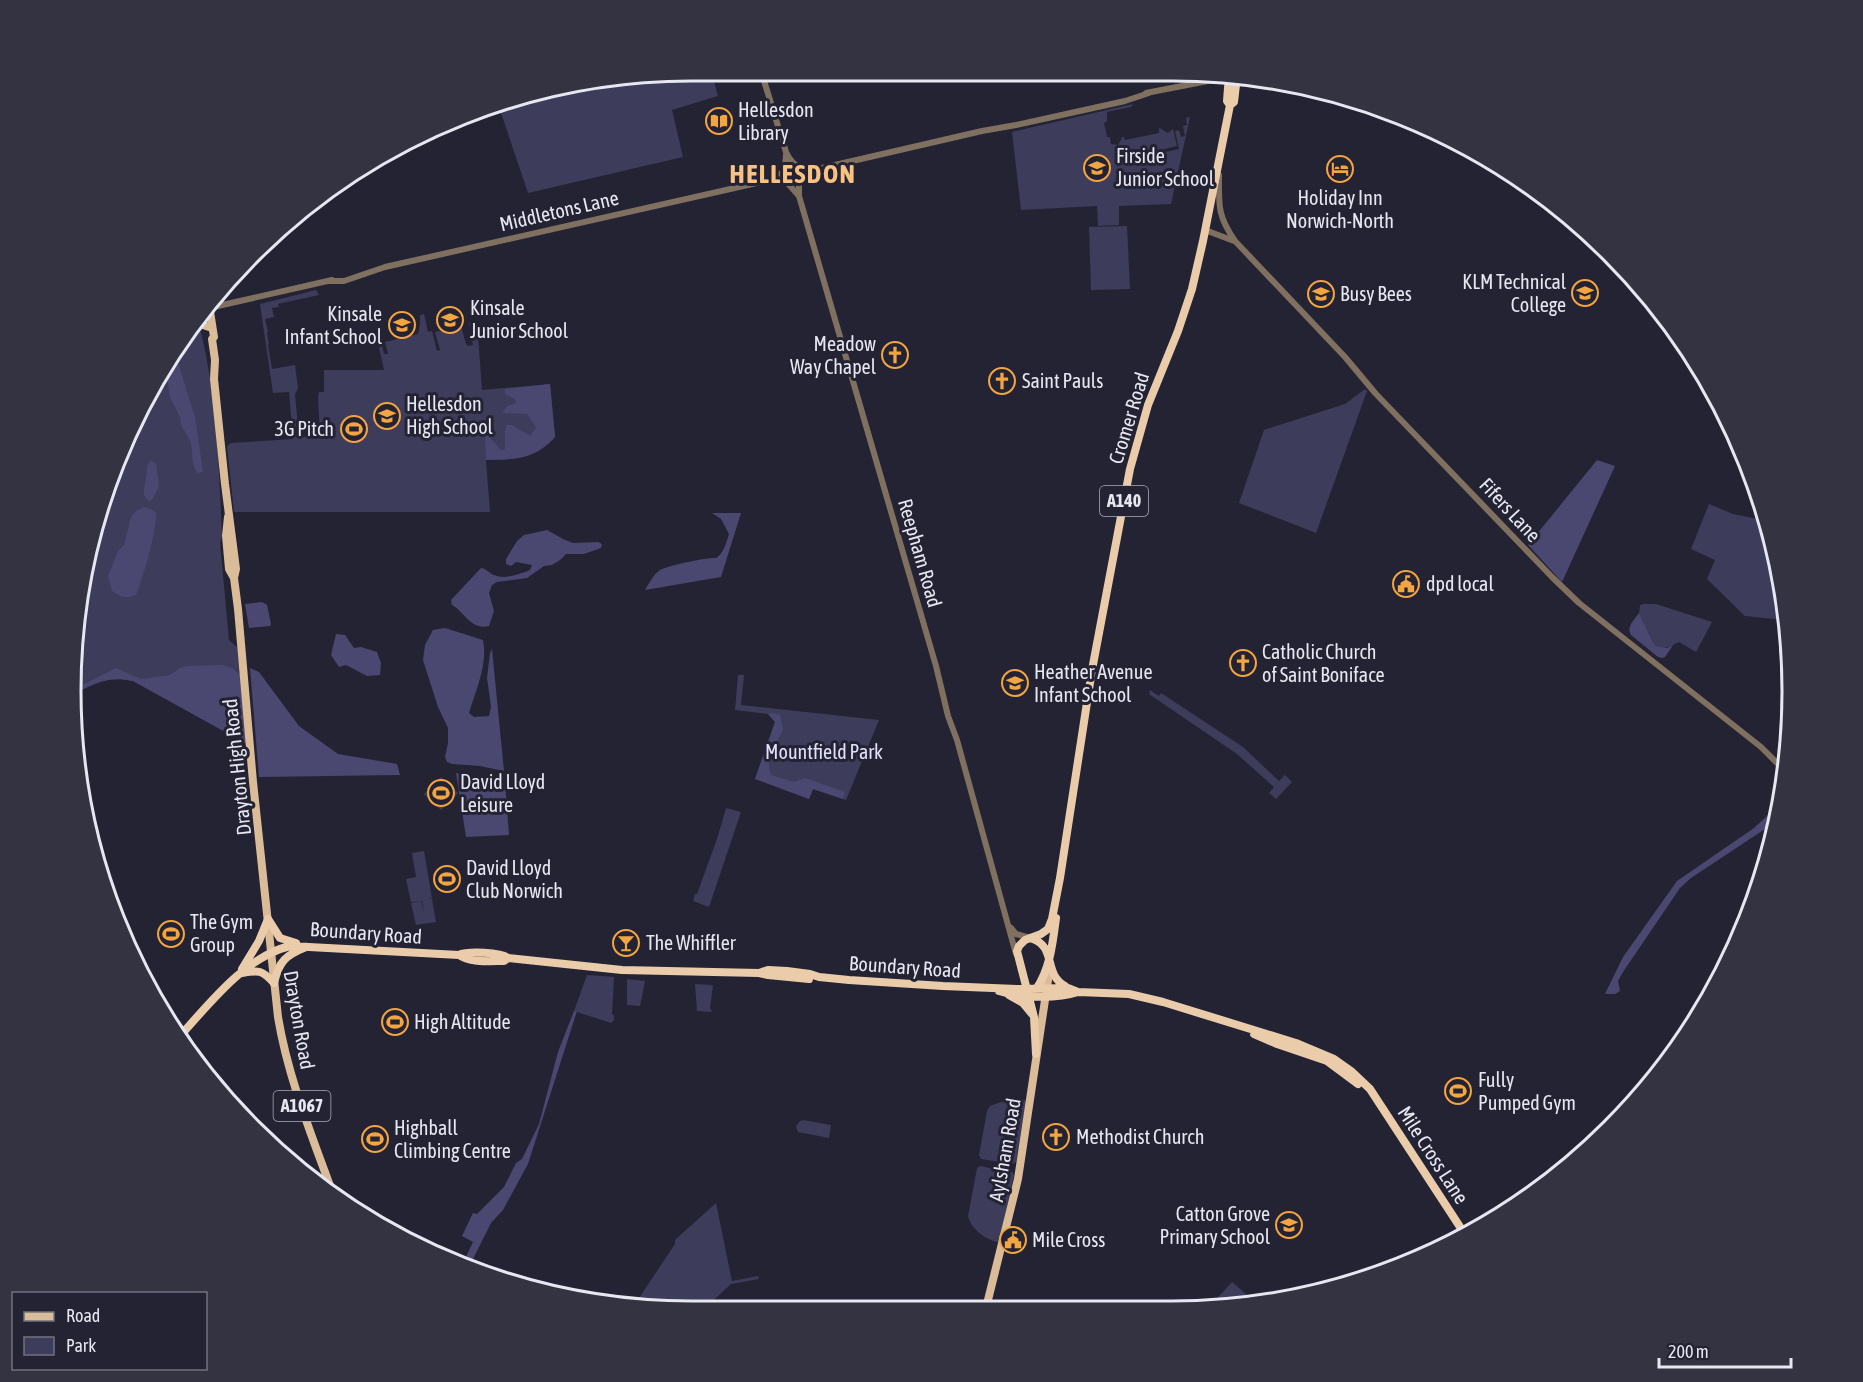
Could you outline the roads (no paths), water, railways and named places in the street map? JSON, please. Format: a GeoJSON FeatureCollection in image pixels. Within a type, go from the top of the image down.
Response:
{"type":"FeatureCollection","features":[{"type":"Feature","properties":{"kind":"highway","name":"Cromer Road"},"geometry":{"type":"LineString","coordinates":[[1039,991],[1048,969],[1090,681],[1130,469],[1150,399],[1185,314],[1205,230],[1230,105],[1234,102],[1233,84]]}},
{"type":"Feature","properties":{"kind":"highway","name":"Cromer Road"},"geometry":{"type":"LineString","coordinates":[[1030,938],[1041,934],[1049,926],[1059,889]]}},
{"type":"Feature","properties":{"kind":"highway"},"geometry":{"type":"LineString","coordinates":[[268,919],[280,938],[309,946]]}},
{"type":"Feature","properties":{"kind":"highway"},"geometry":{"type":"LineString","coordinates":[[185,1031],[240,973],[268,919]]}},
{"type":"Feature","properties":{"kind":"highway"},"geometry":{"type":"LineString","coordinates":[[1030,938],[1043,944],[1049,955]]}},
{"type":"Feature","properties":{"kind":"highway","name":"A140"},"geometry":{"type":"LineString","coordinates":[[1017,957],[1019,946],[1030,938]]}},
{"type":"Feature","properties":{"kind":"highway","name":"Boundary Road"},"geometry":{"type":"LineString","coordinates":[[240,973],[272,952],[290,946],[309,946],[410,953],[504,954],[508,958],[622,970],[759,973],[768,970],[886,983],[1039,991]]}},
{"type":"Feature","properties":{"kind":"highway"},"geometry":{"type":"LineString","coordinates":[[240,973],[262,972],[274,983],[277,971],[287,956],[309,946]]}},
{"type":"Feature","properties":{"kind":"highway","name":"Reepham Road"},"geometry":{"type":"LineString","coordinates":[[1017,957],[1022,974],[1039,991],[1034,1017],[1036,1033]]}},
{"type":"Feature","properties":{"kind":"highway"},"geometry":{"type":"LineString","coordinates":[[1022,974],[1028,980],[1036,980],[1041,978],[1048,969],[1056,980],[1068,988]]}},
{"type":"Feature","properties":{"kind":"highway","name":"Boundary Road"},"geometry":{"type":"LineString","coordinates":[[989,988],[1015,984],[1022,974]]}},
{"type":"Feature","properties":{"kind":"highway","name":"Boundary Road"},"geometry":{"type":"LineString","coordinates":[[989,988],[1008,994],[1039,991]]}},
{"type":"Feature","properties":{"kind":"highway","name":"Mile Cross Lane"},"geometry":{"type":"LineString","coordinates":[[1039,991],[1068,988],[1078,992],[1143,997],[1296,1043],[1324,1054],[1351,1071],[1370,1089],[1461,1228]]}},
{"type":"Feature","properties":{"kind":"highway"},"geometry":{"type":"LineString","coordinates":[[1036,1054],[1036,1005],[1039,991],[1078,992]]}},
{"type":"Feature","properties":{"kind":"highway"},"geometry":{"type":"LineString","coordinates":[[1008,994],[1023,1003],[1034,1017]]}},
{"type":"Feature","properties":{"kind":"main road","name":"Drayton High Road"},"geometry":{"type":"LineString","coordinates":[[210,317],[214,337],[212,339]]}},
{"type":"Feature","properties":{"kind":"main road","name":"Drayton High Road"},"geometry":{"type":"LineString","coordinates":[[208,319],[215,360],[214,378],[228,517],[236,569],[234,578],[242,643],[253,782],[272,952]]}},
{"type":"Feature","properties":{"kind":"main road"},"geometry":{"type":"LineString","coordinates":[[203,325],[208,327]]}},
{"type":"Feature","properties":{"kind":"main road","name":"Drayton Road"},"geometry":{"type":"LineString","coordinates":[[272,952],[282,1042],[292,1078],[328,1181]]}},
{"type":"Feature","properties":{"kind":"main road","name":"Aylsham Road"},"geometry":{"type":"LineString","coordinates":[[988,1301],[1017,1185],[1036,1054],[1039,991]]}},
{"type":"Feature","properties":{"kind":"street","name":"Reepham Road"},"geometry":{"type":"LineString","coordinates":[[764,81],[786,152],[787,162],[783,176],[799,196]]}},
{"type":"Feature","properties":{"kind":"street"},"geometry":{"type":"LineString","coordinates":[[784,171],[789,166],[813,170],[1204,82]]}},
{"type":"Feature","properties":{"kind":"street","name":"Reepham Road"},"geometry":{"type":"LineString","coordinates":[[786,152],[801,174],[799,196],[936,666],[948,717],[957,740],[1017,957]]}},
{"type":"Feature","properties":{"kind":"street","name":"Fifers Lane"},"geometry":{"type":"LineString","coordinates":[[1219,164],[1219,212],[1234,241],[1345,357],[1376,394],[1564,589],[1761,747],[1778,764]]}},
{"type":"Feature","properties":{"kind":"street"},"geometry":{"type":"LineString","coordinates":[[787,182],[793,184],[813,170]]}},
{"type":"Feature","properties":{"kind":"street","name":"Middletons Lane"},"geometry":{"type":"LineString","coordinates":[[770,180],[784,171]]}},
{"type":"Feature","properties":{"kind":"street","name":"Middletons Lane"},"geometry":{"type":"LineString","coordinates":[[218,306],[770,180],[787,182]]}},
{"type":"Feature","properties":{"kind":"street","name":"Fifers Lane"},"geometry":{"type":"LineString","coordinates":[[1205,230],[1234,241]]}},
{"type":"Feature","properties":{"kind":"street"},"geometry":{"type":"LineString","coordinates":[[1007,919],[1012,931],[1030,938]]}},
{"type":"Feature","properties":{"kind":"place","name":"Hellesdon Library"},"geometry":{"type":"Point","coordinates":[719,121]}},
{"type":"Feature","properties":{"kind":"place","name":"Firside Junior School"},"geometry":{"type":"Point","coordinates":[1097,168]}},
{"type":"Feature","properties":{"kind":"place","name":"Holiday Inn Norwich-North"},"geometry":{"type":"Point","coordinates":[1340,169]}},
{"type":"Feature","properties":{"kind":"place","name":"KLM Technical College"},"geometry":{"type":"Point","coordinates":[1585,293]}},
{"type":"Feature","properties":{"kind":"place","name":"Busy Bees"},"geometry":{"type":"Point","coordinates":[1321,294]}},
{"type":"Feature","properties":{"kind":"place","name":"Kinsale Junior School"},"geometry":{"type":"Point","coordinates":[450,320]}},
{"type":"Feature","properties":{"kind":"place","name":"Kinsale Infant School"},"geometry":{"type":"Point","coordinates":[402,325]}},
{"type":"Feature","properties":{"kind":"place","name":"Meadow Way Chapel"},"geometry":{"type":"Point","coordinates":[895,355]}},
{"type":"Feature","properties":{"kind":"place","name":"Saint Pauls"},"geometry":{"type":"Point","coordinates":[1002,381]}},
{"type":"Feature","properties":{"kind":"place","name":"Hellesdon High School"},"geometry":{"type":"Point","coordinates":[387,416]}},
{"type":"Feature","properties":{"kind":"place","name":"3G Pitch"},"geometry":{"type":"Point","coordinates":[354,429]}},
{"type":"Feature","properties":{"kind":"place","name":"dpd local"},"geometry":{"type":"Point","coordinates":[1406,584]}},
{"type":"Feature","properties":{"kind":"place","name":"Catholic Church of Saint Boniface"},"geometry":{"type":"Point","coordinates":[1243,663]}},
{"type":"Feature","properties":{"kind":"place","name":"Heather Avenue Infant School"},"geometry":{"type":"Point","coordinates":[1015,683]}},
{"type":"Feature","properties":{"kind":"place","name":"David Lloyd Leisure"},"geometry":{"type":"Point","coordinates":[441,793]}},
{"type":"Feature","properties":{"kind":"place","name":"David Lloyd Club Norwich"},"geometry":{"type":"Point","coordinates":[447,879]}},
{"type":"Feature","properties":{"kind":"place","name":"The Gym Group"},"geometry":{"type":"Point","coordinates":[171,934]}},
{"type":"Feature","properties":{"kind":"place","name":"The Whiffler"},"geometry":{"type":"Point","coordinates":[626,943]}},
{"type":"Feature","properties":{"kind":"place","name":"High Altitude"},"geometry":{"type":"Point","coordinates":[395,1022]}},
{"type":"Feature","properties":{"kind":"place","name":"Fully Pumped Gym"},"geometry":{"type":"Point","coordinates":[1458,1091]}},
{"type":"Feature","properties":{"kind":"place","name":"Methodist Church"},"geometry":{"type":"Point","coordinates":[1056,1137]}},
{"type":"Feature","properties":{"kind":"place","name":"Highball Climbing Centre"},"geometry":{"type":"Point","coordinates":[375,1139]}},
{"type":"Feature","properties":{"kind":"place","name":"Catton Grove Primary School"},"geometry":{"type":"Point","coordinates":[1289,1225]}},
{"type":"Feature","properties":{"kind":"place","name":"Mile Cross"},"geometry":{"type":"Point","coordinates":[1013,1240]}},
{"type":"Feature","properties":{"kind":"district","name":"HELLESDON"},"geometry":{"type":"Point","coordinates":[793,174]}},
{"type":"Feature","properties":{"kind":"park label","name":"Mountfield Park"},"geometry":{"type":"Point","coordinates":[824,752]}}]}
